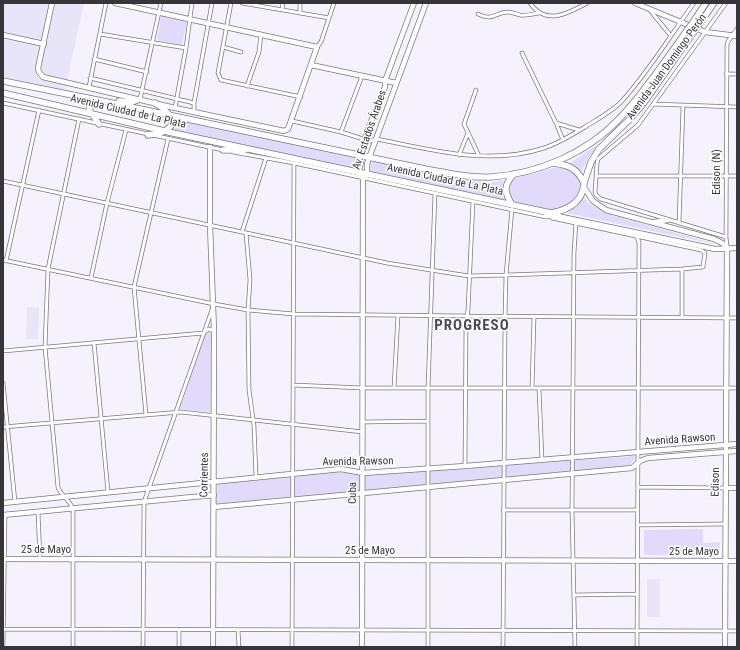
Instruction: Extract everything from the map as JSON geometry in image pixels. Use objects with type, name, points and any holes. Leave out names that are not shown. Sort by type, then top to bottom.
[{"type":"highway","name":"Avenida Juan Domingo Perón","points":[[553,163],[588,144],[619,120],[706,3]]},
{"type":"highway","name":"Avenida Juan Domingo Perón","points":[[551,213],[561,211],[575,204],[584,185],[591,162],[599,149],[643,104],[714,3]]},
{"type":"highway","name":"Avenida Ciudad de La Plata","points":[[3,81],[322,148],[339,148],[370,156],[397,160],[425,169],[465,176],[490,177],[514,174],[553,163]]},
{"type":"highway","name":"Avenida Ciudad de La Plata","points":[[3,94],[91,115],[358,172],[365,176],[441,190],[512,207],[551,213]]},
{"type":"highway","points":[[99,124],[91,115],[89,110],[92,103],[95,101],[127,102],[140,99]]},
{"type":"highway","points":[[148,135],[160,134],[166,131],[172,124],[172,120],[166,110],[155,103]]},
{"type":"highway","points":[[223,150],[254,149]]},
{"type":"highway","points":[[553,163],[563,164],[570,167],[580,175],[584,185]]},
{"type":"highway","points":[[512,207],[505,190],[508,181],[514,174]]},
{"type":"highway","points":[[434,193],[441,190],[454,197]]},
{"type":"street","points":[[3,36],[44,44],[52,3]]},
{"type":"street","points":[[89,87],[106,3]]},
{"type":"street","points":[[115,3],[190,18],[317,47]]},
{"type":"street","points":[[140,99],[161,3]]},
{"type":"street","points":[[176,108],[192,3]]},
{"type":"street","points":[[194,112],[194,103],[212,3]]},
{"type":"street","points":[[231,3],[218,74],[221,80],[301,96]]},
{"type":"street","points":[[242,3],[262,5],[329,18]]},
{"type":"street","points":[[282,10],[283,3]]},
{"type":"street","points":[[300,3],[300,13]]},
{"type":"street","points":[[334,3],[317,47],[292,121],[341,132],[364,140],[370,141],[377,138],[459,155],[496,157],[521,154],[545,148],[563,140],[621,102],[694,3]]},
{"type":"street","name":"Av. Estados Árabes","points":[[358,172],[362,163],[361,154],[364,140],[385,87],[385,81],[414,3]]},
{"type":"street","name":"Av. Estados Árabes","points":[[362,257],[365,176],[367,164],[426,3]]},
{"type":"street","points":[[530,3],[539,13],[548,16],[556,16],[574,10],[587,3]]},
{"type":"street","points":[[635,3],[705,32],[734,36]]},
{"type":"street","name":"Avenida Juan Domingo Perón","points":[[668,220],[601,199],[596,195],[598,159],[632,132],[726,3]]},
{"type":"street","points":[[648,8],[671,36]]},
{"type":"street","points":[[478,14],[486,18],[506,11],[522,15],[539,13]]},
{"type":"street","name":"Edison (N)","points":[[726,317],[727,44],[734,36],[737,29]]},
{"type":"street","points":[[100,34],[186,48]]},
{"type":"street","points":[[247,86],[259,52],[261,34]]},
{"type":"street","name":"Avenida Ciudad de La Plata","points":[[44,44],[38,68],[41,75],[47,79],[284,131],[288,129],[292,121]]},
{"type":"street","points":[[223,47],[241,52]]},
{"type":"street","points":[[522,53],[563,140]]},
{"type":"street","points":[[94,59],[146,72]]},
{"type":"street","points":[[311,66],[396,83]]},
{"type":"street","points":[[726,74],[737,74]]},
{"type":"street","points":[[341,132],[362,76]]},
{"type":"street","points":[[90,78],[194,103]]},
{"type":"street","points":[[476,90],[464,124],[479,156]]},
{"type":"street","name":"Avenida Ciudad de La Plata","points":[[3,103],[210,148],[365,176],[434,193],[512,207],[704,251],[703,267],[682,269]]},
{"type":"street","points":[[653,104],[737,107]]},
{"type":"street","points":[[679,223],[683,106]]},
{"type":"street","points":[[39,110],[5,260],[214,304],[248,310],[294,314],[505,317],[682,316],[737,318]]},
{"type":"street","points":[[73,647],[73,509],[71,503],[64,497],[58,487],[45,347],[48,269],[79,119]]},
{"type":"street","points":[[556,123],[579,130]]},
{"type":"street","points":[[91,278],[107,203],[126,130]]},
{"type":"street","points":[[459,155],[468,133]]},
{"type":"street","points":[[146,415],[134,287],[168,139]]},
{"type":"street","name":"Corrientes","points":[[210,148],[210,225],[214,304],[213,647]]},
{"type":"street","points":[[256,477],[253,420],[249,390],[249,275],[244,232],[266,158]]},
{"type":"street","points":[[292,647],[294,163]]},
{"type":"street","points":[[596,176],[737,176]]},
{"type":"street","points":[[3,181],[362,257],[431,271],[469,276],[682,269],[682,316]]},
{"type":"street","points":[[584,185],[593,201],[606,210],[714,239],[722,243],[727,248]]},
{"type":"street","points":[[428,647],[428,388],[434,193]]},
{"type":"street","points":[[465,466],[465,342],[473,201]]},
{"type":"street","points":[[503,647],[505,317],[506,275],[512,207]]},
{"type":"street","name":"Avenida Ciudad de La Plata","points":[[551,213],[715,249],[737,248]]},
{"type":"street","points":[[546,216],[562,216]]},
{"type":"street","points":[[652,223],[668,220],[726,237]]},
{"type":"street","points":[[574,647],[575,631],[572,510],[574,474],[574,273],[576,222]]},
{"type":"street","points":[[625,230],[637,236],[639,243],[637,647]]},
{"type":"street","name":"Cuba","points":[[362,257],[362,647]]},
{"type":"street","points":[[143,647],[144,502],[148,487],[214,304]]},
{"type":"street","points":[[394,388],[398,315]]},
{"type":"street","points":[[532,388],[534,317]]},
{"type":"street","name":"Edison","points":[[725,647],[724,524],[726,451],[726,317]]},
{"type":"street","points":[[3,351],[203,333],[209,329],[214,331]]},
{"type":"street","points":[[94,343],[108,492]]},
{"type":"street","points":[[3,383],[15,502]]},
{"type":"street","points":[[293,385],[363,388],[737,388]]},
{"type":"street","points":[[539,388],[542,460]]},
{"type":"street","points":[[3,427],[181,412],[363,432]]},
{"type":"street","points":[[363,422],[428,422]]},
{"type":"street","name":"Avenida Rawson","points":[[3,503],[148,487],[341,469],[362,473],[574,458],[737,444]]},
{"type":"street","name":"Avenida Rawson","points":[[632,468],[639,462],[648,458],[737,451]]},
{"type":"street","points":[[214,507],[632,468],[638,472]]},
{"type":"street","points":[[638,487],[737,488]]},
{"type":"street","points":[[3,647],[4,515],[214,495]]},
{"type":"street","points":[[503,510],[637,510]]},
{"type":"street","points":[[38,512],[40,559]]},
{"type":"street","points":[[637,525],[724,524]]},
{"type":"street","name":"25 de Mayo","points":[[4,559],[737,561]]},
{"type":"street","points":[[574,594],[637,594]]},
{"type":"street","points":[[3,629],[737,631]]},
{"type":"street","points":[[179,630],[179,647]]},
{"type":"street","points":[[238,630],[239,647]]},
{"type":"shaded area","points":[[3,3],[84,3],[65,90],[3,77]]},
{"type":"shaded area","points":[[161,16],[187,22],[182,45],[157,40]]},
{"type":"shaded area","points":[[174,119],[357,158],[359,161],[358,166],[355,169],[171,130],[176,125]]},
{"type":"shaded area","points":[[594,147],[597,148],[589,157],[581,173],[570,163]]},
{"type":"shaded area","points":[[373,161],[429,174],[475,181],[489,183],[504,180],[502,193],[504,200],[372,172],[369,169],[370,164]]},
{"type":"shaded area","points":[[560,166],[573,173],[581,185],[572,202],[566,206],[554,210],[512,201],[507,191],[513,178]]},
{"type":"shaded area","points":[[583,196],[588,203],[605,213],[719,245],[567,213],[578,204]]},
{"type":"shaded area","points":[[27,307],[39,307],[38,339],[26,339]]},
{"type":"shaded area","points":[[212,331],[210,412],[180,409],[206,332]]},
{"type":"shaded area","points":[[635,456],[634,460],[629,466],[216,504],[218,483],[343,471],[360,475]]},
{"type":"shaded area","points":[[703,529],[703,543],[720,542],[719,555],[644,555],[644,530]]},
{"type":"shaded area","points":[[647,579],[660,579],[660,617],[647,617]]},
{"type":"district","name":"PROGRESO","points":[[472,326]]}]
